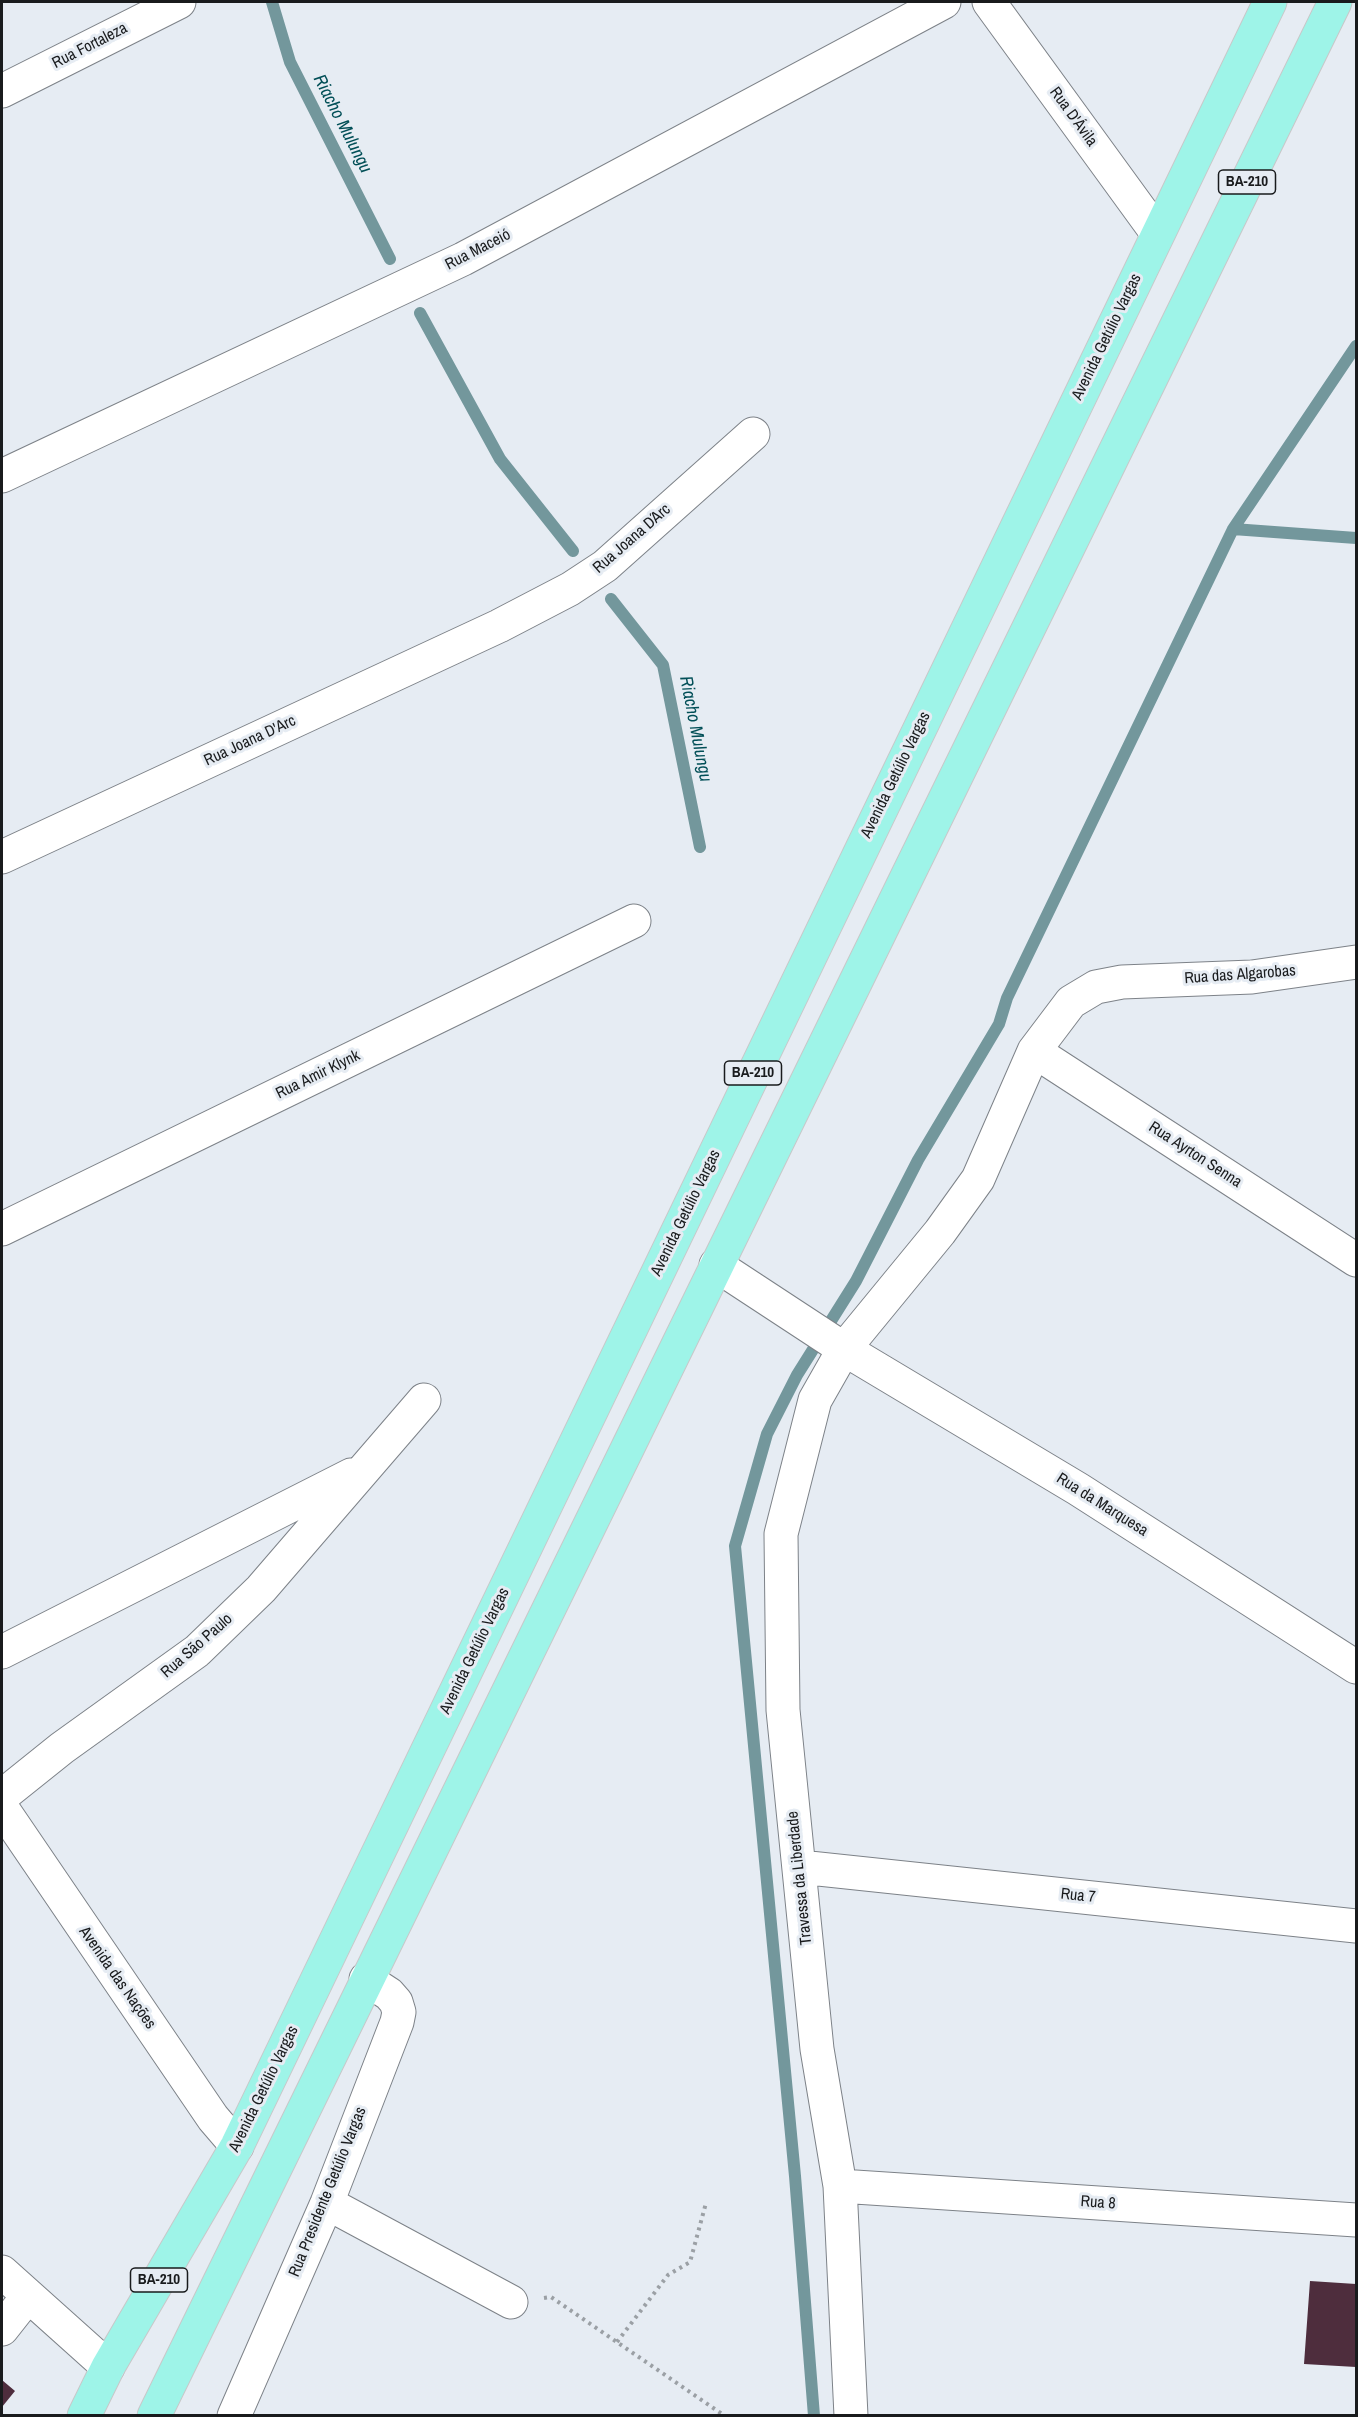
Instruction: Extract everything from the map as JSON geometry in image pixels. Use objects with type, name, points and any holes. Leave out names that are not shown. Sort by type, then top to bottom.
[{"type":"main road","name":"Avenida Getúlio Vargas","points":[[84,2415],[108,2367],[237,2146],[1270,2]]},
{"type":"main road","name":"BA-210","points":[[154,2415],[1335,2]]},
{"type":"street","name":"Rua Fortaleza","points":[[2,91],[179,2]]},
{"type":"street","name":"Rua Maceió","points":[[2,476],[463,259],[944,2]]},
{"type":"street","name":"Rua D'Ávila","points":[[988,2],[1157,233]]},
{"type":"street","name":"Rua Joana D´Arc","points":[[499,626],[570,590],[605,566],[753,434]]},
{"type":"street","name":"Rua Joana D'Arc","points":[[2,857],[499,626]]},
{"type":"street","name":"Rua Amir Klynk","points":[[2,1229],[634,921]]},
{"type":"street","name":"Rua das Algarobas","points":[[1034,1051],[1071,1002],[1096,987],[1122,982],[1252,977],[1356,962]]},
{"type":"street","name":"Rua Ayrton Senna","points":[[1034,1051],[1356,1260]]},
{"type":"street","name":"Travessa da Liberdade","points":[[851,2415],[840,2186],[817,2049],[783,1710],[782,1534],[815,1400],[844,1349],[940,1232],[978,1179],[1034,1051]]},
{"type":"street","name":"Rua da Marquesa","points":[[716,1265],[793,1317],[1078,1489],[1356,1667]]},
{"type":"street","name":"Rua São Paulo","points":[[2,1796],[197,1651],[261,1589],[424,1400]]},
{"type":"street","name":"Rua São Paulo","points":[[2,1652],[366,1467]]},
{"type":"street","name":"Avenida das Nações","points":[[2,1808],[213,2118],[237,2146]]},
{"type":"street","name":"Rua 7","points":[[800,1867],[1356,1926]]},
{"type":"street","name":"Rua Presidente Getúlio Vargas","points":[[234,2415],[327,2203],[399,2013],[396,2002],[389,1994],[366,1979]]},
{"type":"street","name":"Rua 8","points":[[840,2186],[1356,2220]]},
{"type":"street","points":[[327,2203],[511,2302]]},
{"type":"street","points":[[2,2272],[108,2367]]},
{"type":"street","points":[[2,2329],[28,2296]]},
{"type":"path","points":[[617,2342],[668,2275],[690,2262],[706,2203]]},
{"type":"path","points":[[511,2302],[551,2297],[725,2415]]},
{"type":"building","points":[[1310,2281],[1356,2284],[1356,2367],[1304,2364]]},
{"type":"building","points":[[2,2380],[15,2391],[2,2407]]},
{"type":"waterway","name":"Riacho Mulungu","points":[[272,2],[290,62],[390,259]]},
{"type":"waterway","name":"Riacho Mulungu","points":[[420,313],[500,459],[573,551]]},
{"type":"waterway","points":[[814,2416],[795,2176],[735,1546],[767,1434],[797,1375],[856,1281],[918,1160],[999,1024],[1007,998],[1233,529],[1356,346]]},
{"type":"waterway","name":"Riacho Mulungu","points":[[1233,529],[1356,538]]},
{"type":"waterway","name":"Riacho Mulungu","points":[[611,599],[663,665],[700,847]]}]
